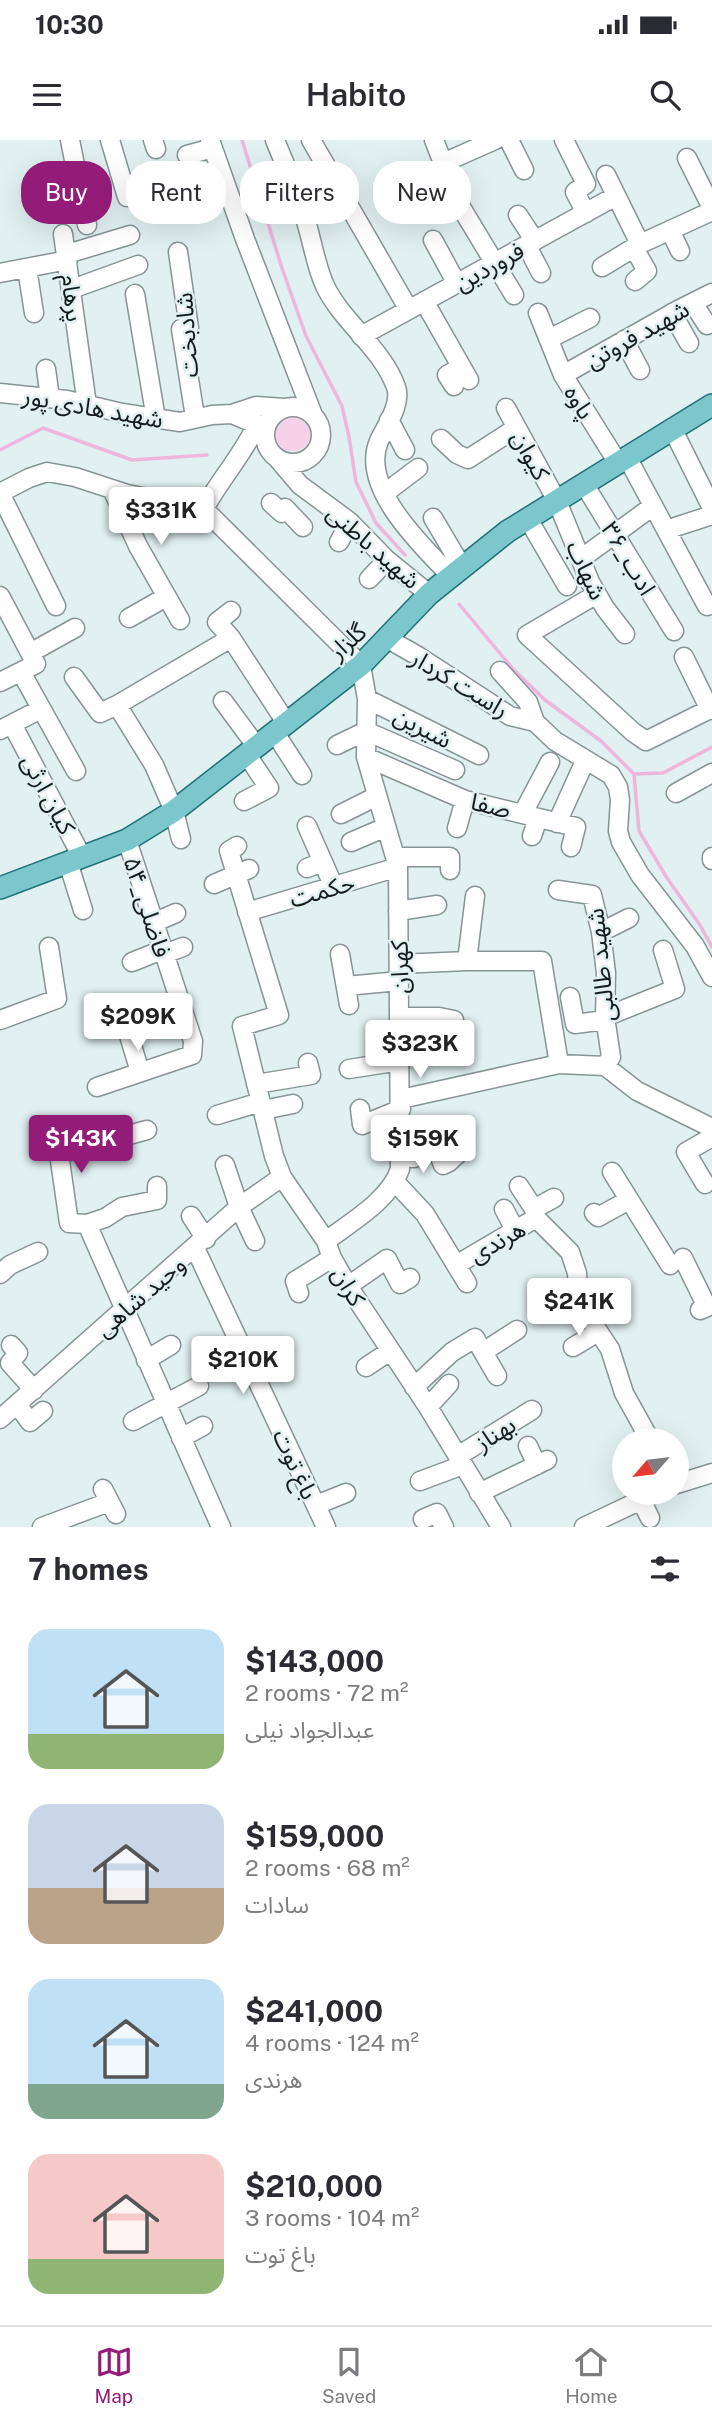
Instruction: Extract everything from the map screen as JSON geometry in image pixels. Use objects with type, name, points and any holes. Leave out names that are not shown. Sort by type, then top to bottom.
[{"type":"main road","name":"گلزار","points":[[0,888],[127,840],[174,811],[361,665],[429,594],[508,531],[712,405]]},
{"type":"street","points":[[70,140],[87,225]]},
{"type":"street","points":[[110,140],[126,194]]},
{"type":"street","points":[[275,140],[305,215],[325,286],[390,374],[397,388],[398,397],[377,444],[379,479],[409,532],[457,572]]},
{"type":"street","points":[[311,140],[461,378]]},
{"type":"street","points":[[434,140],[442,161]]},
{"type":"street","points":[[448,161],[495,140]]},
{"type":"street","points":[[509,140],[524,170]]},
{"type":"street","points":[[564,140],[586,184],[575,192],[586,213]]},
{"type":"street","points":[[187,155],[212,144],[217,161]]},
{"type":"street","points":[[603,267],[637,246],[712,209],[687,158]]},
{"type":"street","points":[[606,175],[648,271],[635,281]]},
{"type":"street","points":[[226,186],[289,355],[321,430],[311,479],[315,496],[297,521],[285,508],[282,513],[271,503]]},
{"type":"street","name":"فروردین","points":[[361,336],[616,196]]},
{"type":"street","points":[[518,215],[541,274]]},
{"type":"street","points":[[471,224],[514,295]]},
{"type":"street","points":[[670,230],[680,251]]},
{"type":"street","points":[[63,234],[68,257],[130,235]]},
{"type":"street","points":[[433,240],[457,284]]},
{"type":"street","name":"شادبخت","points":[[178,252],[189,328],[181,329],[195,417]]},
{"type":"street","name":"پرهام","points":[[0,273],[68,257],[87,405]]},
{"type":"street","points":[[72,289],[138,265]]},
{"type":"street","points":[[27,268],[34,313]]},
{"type":"street","name":"شهید فروتن","points":[[563,375],[712,293]]},
{"type":"street","points":[[135,294],[156,419]]},
{"type":"street","points":[[693,303],[707,325]]},
{"type":"street","name":"پاوه","points":[[538,313],[563,375],[653,506],[707,606]]},
{"type":"street","points":[[672,313],[689,343]]},
{"type":"street","points":[[549,339],[590,318]]},
{"type":"street","points":[[624,340],[640,370]]},
{"type":"street","points":[[204,509],[216,487],[261,426],[285,407],[292,394],[289,355]]},
{"type":"street","points":[[46,369],[50,398]]},
{"type":"street","name":"شهید هادی پور","points":[[0,393],[50,398],[180,422],[195,417],[232,414],[261,426]]},
{"type":"street","points":[[232,414],[256,406],[301,408],[313,415]]},
{"type":"street","name":"کیوان","points":[[506,408],[557,501]]},
{"type":"street","points":[[389,420],[405,450]]},
{"type":"street","points":[[261,426],[266,445],[277,458],[285,462],[301,462],[315,453]]},
{"type":"street","points":[[441,439],[457,454],[468,459],[516,428]]},
{"type":"street","points":[[672,428],[712,508]]},
{"type":"street","name":"شهید باطنی","points":[[277,458],[300,485],[350,522],[387,560],[429,594]]},
{"type":"street","points":[[385,493],[418,468]]},
{"type":"street","points":[[56,606],[0,493],[47,472],[204,509],[361,665]]},
{"type":"street","name":"۳۶_ادب","points":[[584,484],[674,631]]},
{"type":"street","points":[[112,489],[138,546],[180,621]]},
{"type":"street","name":"شهاب","points":[[557,501],[597,594],[625,635]]},
{"type":"street","points":[[582,558],[653,506]]},
{"type":"street","points":[[666,530],[712,515]]},
{"type":"street","points":[[433,518],[457,572]]},
{"type":"street","points":[[527,519],[567,586]]},
{"type":"street","points":[[339,542],[350,522]]},
{"type":"street","points":[[369,579],[387,560]]},
{"type":"street","points":[[597,594],[527,635],[646,741],[711,709],[684,657]]},
{"type":"street","points":[[0,596],[29,663],[41,709],[76,771]]},
{"type":"street","points":[[129,618],[166,597]]},
{"type":"street","points":[[232,611],[217,622],[231,638],[281,728],[302,775]]},
{"type":"street","points":[[0,682],[75,628]]},
{"type":"street","points":[[74,677],[100,713],[231,638]]},
{"type":"street","name":"راست کردار","points":[[387,639],[510,716],[535,722]]},
{"type":"street","name":"کهران","points":[[361,665],[367,699],[366,757],[396,862],[401,1104],[400,1169],[396,1183]]},
{"type":"street","points":[[500,671],[528,702],[535,722],[555,741],[611,775],[618,787],[620,800],[618,831],[621,842],[640,875],[695,946],[712,977]]},
{"type":"street","name":"شیرین","points":[[367,699],[479,755]]},
{"type":"street","points":[[222,701],[252,751],[269,788],[244,802]]},
{"type":"street","points":[[117,705],[154,765],[174,811],[181,839]]},
{"type":"street","name":"کیان ارثی","points":[[41,709],[6,727],[75,860],[83,910]]},
{"type":"street","points":[[337,745],[366,731],[454,770]]},
{"type":"street","name":"صفا","points":[[366,757],[465,800],[557,823]]},
{"type":"street","points":[[571,847],[576,827],[557,823],[585,761]]},
{"type":"street","points":[[532,836],[530,815],[550,762]]},
{"type":"street","points":[[676,793],[711,777]]},
{"type":"street","points":[[341,814],[376,797]]},
{"type":"street","points":[[457,828],[465,800]]},
{"type":"street","points":[[307,826],[315,865],[334,887]]},
{"type":"street","points":[[351,842],[386,827]]},
{"type":"street","name":"۵۴_فاضلی","points":[[127,840],[193,1041],[192,1055],[140,1072]]},
{"type":"street","points":[[237,846],[229,851],[243,872],[247,912]]},
{"type":"street","name":"حکمت","points":[[247,912],[334,887],[396,862],[450,857],[450,870]]},
{"type":"street","points":[[215,884],[243,872]]},
{"type":"street","name":"شهید طالبی","points":[[558,890],[592,895],[601,932],[606,973],[605,1019],[611,1057],[605,1066]]},
{"type":"street","points":[[467,961],[475,896]]},
{"type":"street","points":[[398,911],[437,905]]},
{"type":"street","name":"کران","points":[[247,912],[263,993],[279,1015],[242,1026],[274,1156],[282,1177],[501,1527]]},
{"type":"street","points":[[153,923],[176,913]]},
{"type":"street","points":[[601,932],[629,918]]},
{"type":"street","points":[[0,1020],[57,999],[49,947]]},
{"type":"street","points":[[132,962],[183,947]]},
{"type":"street","points":[[570,997],[575,1024],[605,1019],[675,989],[663,950]]},
{"type":"street","points":[[340,954],[349,1005]]},
{"type":"street","points":[[346,986],[399,972],[467,961],[542,961],[559,1064]]},
{"type":"street","points":[[97,1087],[140,1072],[121,1009]]},
{"type":"street","points":[[400,1017],[444,1013]]},
{"type":"street","points":[[349,1069],[400,1061]]},
{"type":"street","points":[[256,1084],[311,1075],[308,1063]]},
{"type":"street","points":[[360,1109],[362,1125],[401,1104],[559,1064],[605,1066],[637,1091],[712,1128]]},
{"type":"street","points":[[217,1115],[293,1104]]},
{"type":"street","points":[[59,1154],[146,1130]]},
{"type":"street","points":[[56,1133],[69,1223],[87,1224],[105,1218],[122,1207],[157,1200],[157,1186]]},
{"type":"street","points":[[705,1184],[686,1152],[712,1137]]},
{"type":"street","points":[[400,1157],[414,1158],[436,1147],[443,1165],[463,1149]]},
{"type":"street","points":[[225,1165],[239,1207],[255,1241]]},
{"type":"street","points":[[612,1172],[706,1307],[700,1310]]},
{"type":"street","name":"وحید شاهی","points":[[0,1419],[239,1207],[282,1177]]},
{"type":"street","points":[[299,1293],[295,1281],[396,1183],[425,1214],[467,1283]]},
{"type":"street","points":[[519,1186],[535,1214],[554,1199]]},
{"type":"street","points":[[594,1213],[598,1217],[629,1200]]},
{"type":"street","points":[[504,1209],[515,1230]]},
{"type":"street","name":"هرندی","points":[[456,1265],[515,1230],[535,1214],[570,1252],[577,1273],[583,1310],[610,1349],[615,1391],[641,1428]]},
{"type":"street","name":"باغ توت","points":[[191,1216],[326,1527]]},
{"type":"street","points":[[87,1224],[221,1527]]},
{"type":"street","points":[[1,1271],[38,1252]]},
{"type":"street","points":[[348,1286],[387,1259],[400,1284],[410,1278]]},
{"type":"street","points":[[483,1352],[517,1330]]},
{"type":"street","points":[[573,1347],[598,1332]]},
{"type":"street","points":[[414,1387],[452,1352],[474,1338],[497,1376]]},
{"type":"street","points":[[11,1345],[18,1353],[10,1363],[34,1390]]},
{"type":"street","points":[[146,1360],[171,1345]]},
{"type":"street","points":[[366,1367],[390,1351]]},
{"type":"street","points":[[428,1407],[449,1384]]},
{"type":"street","points":[[133,1421],[200,1386]]},
{"type":"street","points":[[17,1404],[30,1422],[43,1411]]},
{"type":"street","name":"بهناز","points":[[420,1481],[460,1460],[532,1410]]},
{"type":"street","points":[[181,1438],[203,1426]]},
{"type":"street","points":[[479,1493],[542,1462],[527,1446]]},
{"type":"street","points":[[690,1479],[712,1473]]},
{"type":"street","points":[[316,1505],[345,1493]]},
{"type":"street","points":[[42,1527],[67,1522],[109,1502]]},
{"type":"street","points":[[584,1527],[610,1521],[635,1505]]},
{"type":"street","points":[[650,1518],[651,1505]]},
{"type":"street","points":[[423,1519],[437,1513],[444,1527]]},
{"type":"shaded area","points":[[292,411],[300,412],[306,417],[311,423],[311,439],[306,445],[300,450],[292,451],[284,450],[278,445],[273,439],[272,431],[273,423],[278,417],[284,412]]},
{"type":"waterway","points":[[242,140],[306,336],[342,406],[356,482],[376,523],[405,555]]},
{"type":"waterway","points":[[0,450],[43,428],[132,460],[207,455]]},
{"type":"waterway","points":[[459,604],[513,669],[545,700],[601,741],[634,774],[639,831],[712,947]]},
{"type":"waterway","points":[[634,774],[663,773],[712,747]]}]
